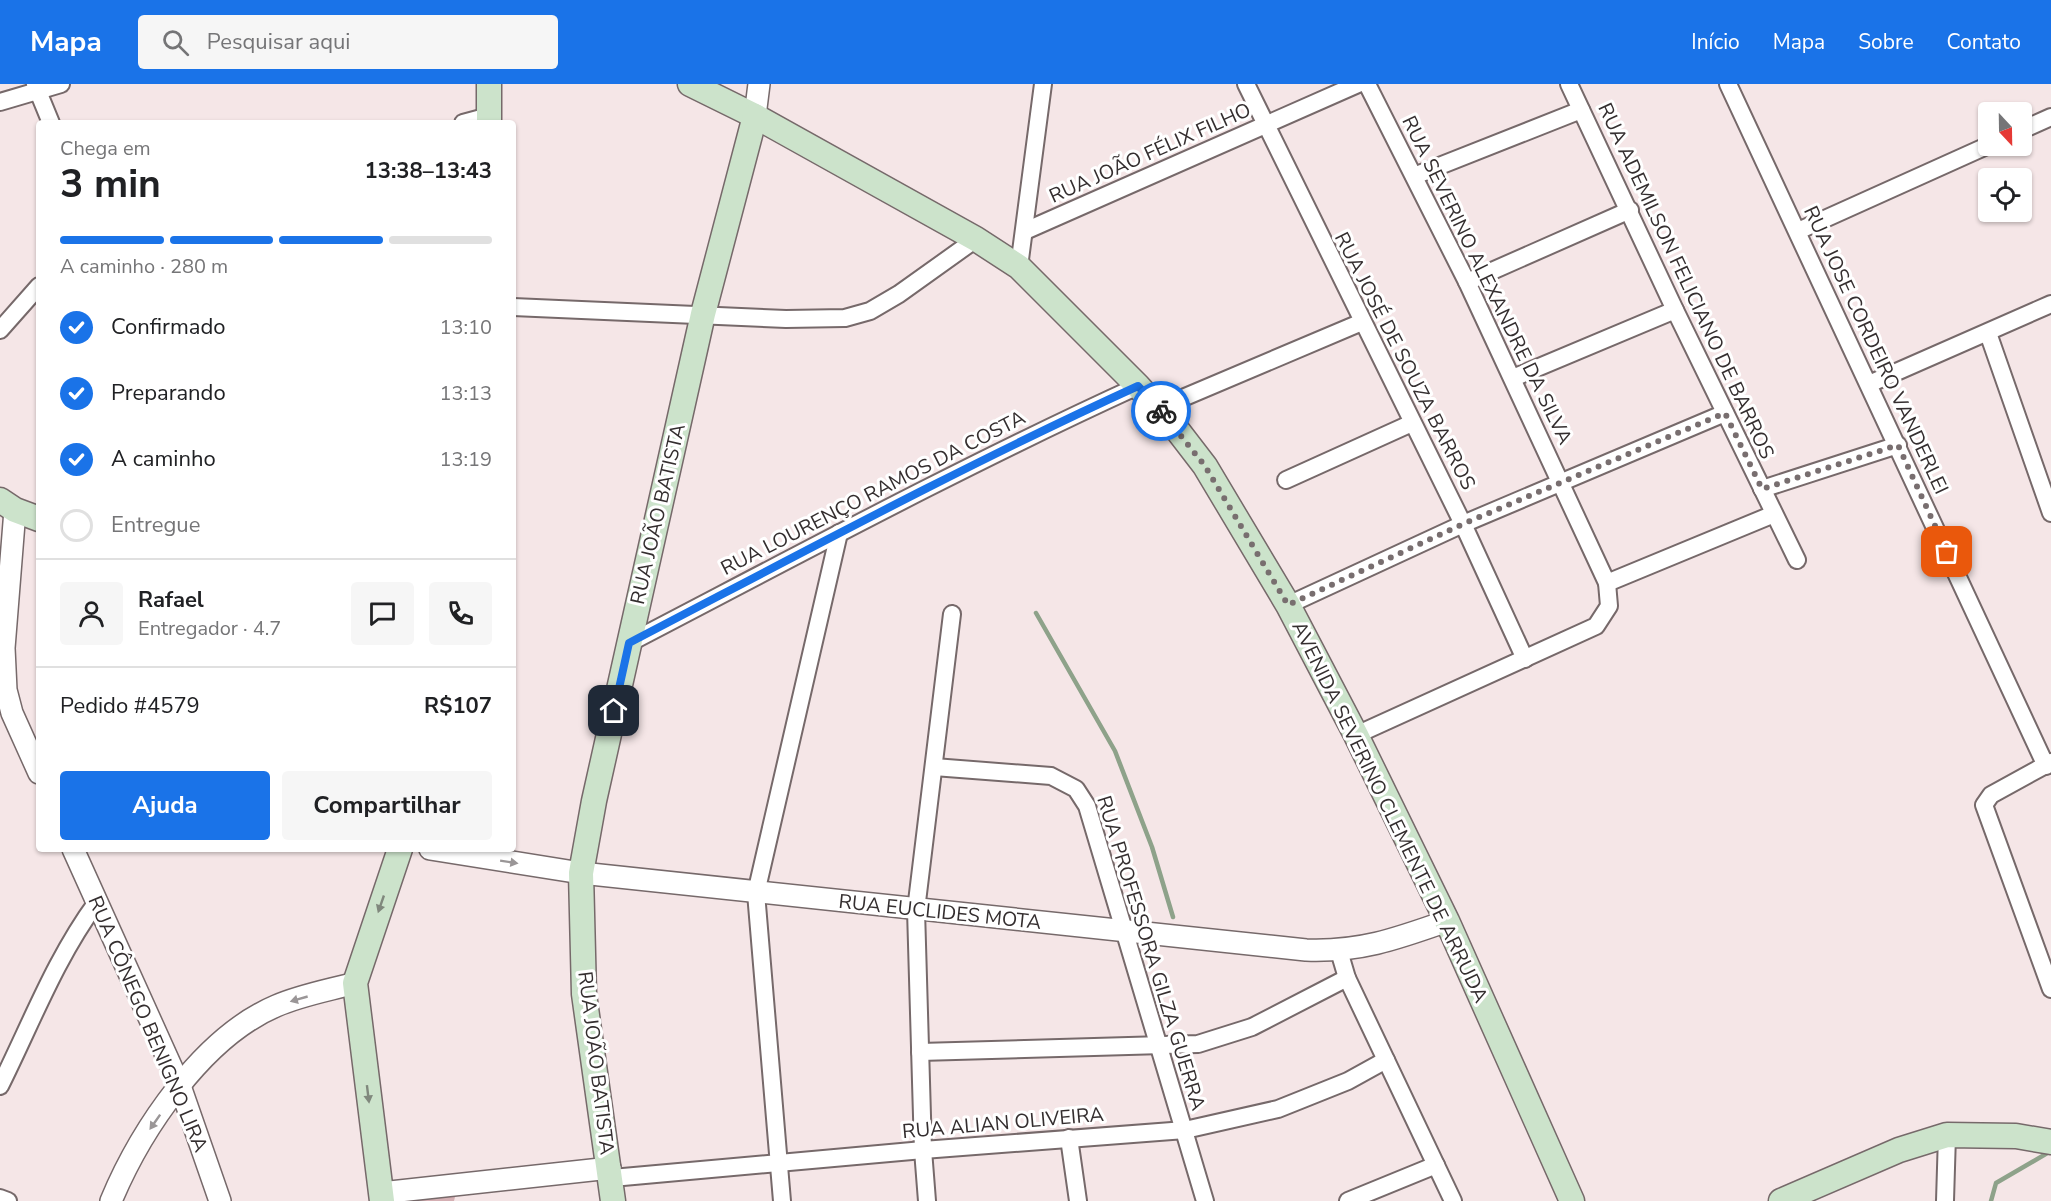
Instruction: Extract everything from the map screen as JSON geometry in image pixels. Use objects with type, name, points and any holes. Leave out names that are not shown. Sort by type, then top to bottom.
[{"type":"main road","points":[[489,84],[489,119]]},
{"type":"main road","name":"AVENIDA SEVERINO CLEMENTE DE ARRUDA","points":[[690,84],[755,116],[976,238],[1019,267],[1159,408],[1205,466],[1288,605],[1356,735],[1447,921],[1572,1201]]},
{"type":"main road","name":"RUA JOÃO BATISTA","points":[[612,1182],[584,994],[581,873],[594,801],[703,314],[755,116]]},
{"type":"main road","points":[[8,505],[36,518]]},
{"type":"main road","points":[[381,1197],[356,983],[399,852]]},
{"type":"main road","points":[[1781,1201],[1899,1150],[1947,1135],[2016,1136],[2051,1142]]},
{"type":"street","points":[[0,102],[37,87],[61,84]]},
{"type":"street","points":[[755,116],[759,84]]},
{"type":"street","points":[[1019,267],[1043,84]]},
{"type":"street","name":"RUA JOSÉ DE SOUZA BARROS","points":[[1245,84],[1463,524],[1525,659]]},
{"type":"street","name":"RUA JOÃO FÉLIX FILHO","points":[[1025,231],[1358,84]]},
{"type":"street","name":"RUA SEVERINO ALEXANDRE DA SILVA","points":[[1367,84],[1514,378],[1606,583],[1610,606],[1596,626],[1525,659]]},
{"type":"street","name":"RUA ADEMILSON FELICIANO DE BARROS","points":[[1569,84],[1675,310],[1797,560]]},
{"type":"street","name":"RUA JOSE CORDEIRO VANDERLEI","points":[[1728,84],[2048,764]]},
{"type":"street","points":[[37,87],[50,120]]},
{"type":"street","points":[[1414,176],[1581,110]]},
{"type":"street","points":[[2032,126],[2051,117]]},
{"type":"street","points":[[1798,231],[1978,150]]},
{"type":"street","points":[[1467,282],[1630,210]]},
{"type":"street","points":[[516,307],[786,319],[845,318],[870,311],[899,294],[976,238]]},
{"type":"street","points":[[0,330],[36,289]]},
{"type":"street","points":[[1869,384],[2051,304]]},
{"type":"street","points":[[1514,378],[1675,310]]},
{"type":"street","points":[[1159,408],[1362,322]]},
{"type":"street","points":[[1988,333],[2051,513]]},
{"type":"street","name":"RUA LOURENÇO RAMOS DA COSTA","points":[[629,643],[839,533],[1055,424],[1138,386]]},
{"type":"street","points":[[1288,605],[1463,524],[1725,413]]},
{"type":"street","points":[[1286,480],[1412,423]]},
{"type":"street","points":[[1762,489],[1898,445]]},
{"type":"street","points":[[8,505],[4,648],[6,690],[12,713],[36,766]]},
{"type":"street","points":[[1606,583],[1774,514]]},
{"type":"street","points":[[782,1201],[756,893],[839,533]]},
{"type":"street","points":[[927,1201],[922,1150],[916,910],[952,614]]},
{"type":"street","points":[[1356,735],[1525,659]]},
{"type":"street","points":[[2048,764],[1991,795],[1984,805],[2051,989]]},
{"type":"street","name":"RUA PROFESSORA GILZA GUERRA","points":[[934,767],[1051,776],[1077,789],[1087,806],[1205,1201]]},
{"type":"street","name":"RUA CÔNEGO BENIGNO LIRA","points":[[74,852],[180,1086],[220,1201]]},
{"type":"street","name":"RUA EUCLIDES MOTA","points":[[449,852],[581,873],[756,893],[1339,951],[1387,942],[1447,921]]},
{"type":"street","points":[[0,1086],[59,961],[76,930],[97,902]]},
{"type":"street","points":[[1339,951],[1347,978],[1453,1201]]},
{"type":"street","points":[[921,1052],[1198,1044],[1222,1038],[1261,1023],[1347,978]]},
{"type":"street","points":[[111,1201],[127,1166],[180,1086],[214,1045],[243,1023],[277,1005],[356,983]]},
{"type":"street","name":"RUA ALIAN OLIVEIRA","points":[[612,1182],[922,1150],[1185,1130],[1278,1109],[1338,1086],[1386,1060]]},
{"type":"street","points":[[1945,1201],[1947,1135]]},
{"type":"street","points":[[1069,1138],[1078,1201]]},
{"type":"street","points":[[1348,1201],[1436,1165]]},
{"type":"street","points":[[381,1197],[612,1182]]},
{"type":"street","points":[[0,1198],[8,1201]]},
{"type":"shaded area","points":[[457,1189],[454,1201],[389,1201]]},
{"type":"waterway","points":[[1036,613],[1115,751],[1152,847],[1173,917]]},
{"type":"waterway","points":[[1991,1201],[1996,1183],[2051,1151]]},
{"type":"way so far","points":[[1161,411],[1205,466],[1288,605],[1463,524],[1725,413],[1762,489],[1898,445],[1947,552]]},
{"type":"route","points":[[614,711],[629,643],[839,533],[1055,424],[1138,386],[1161,411]]}]
